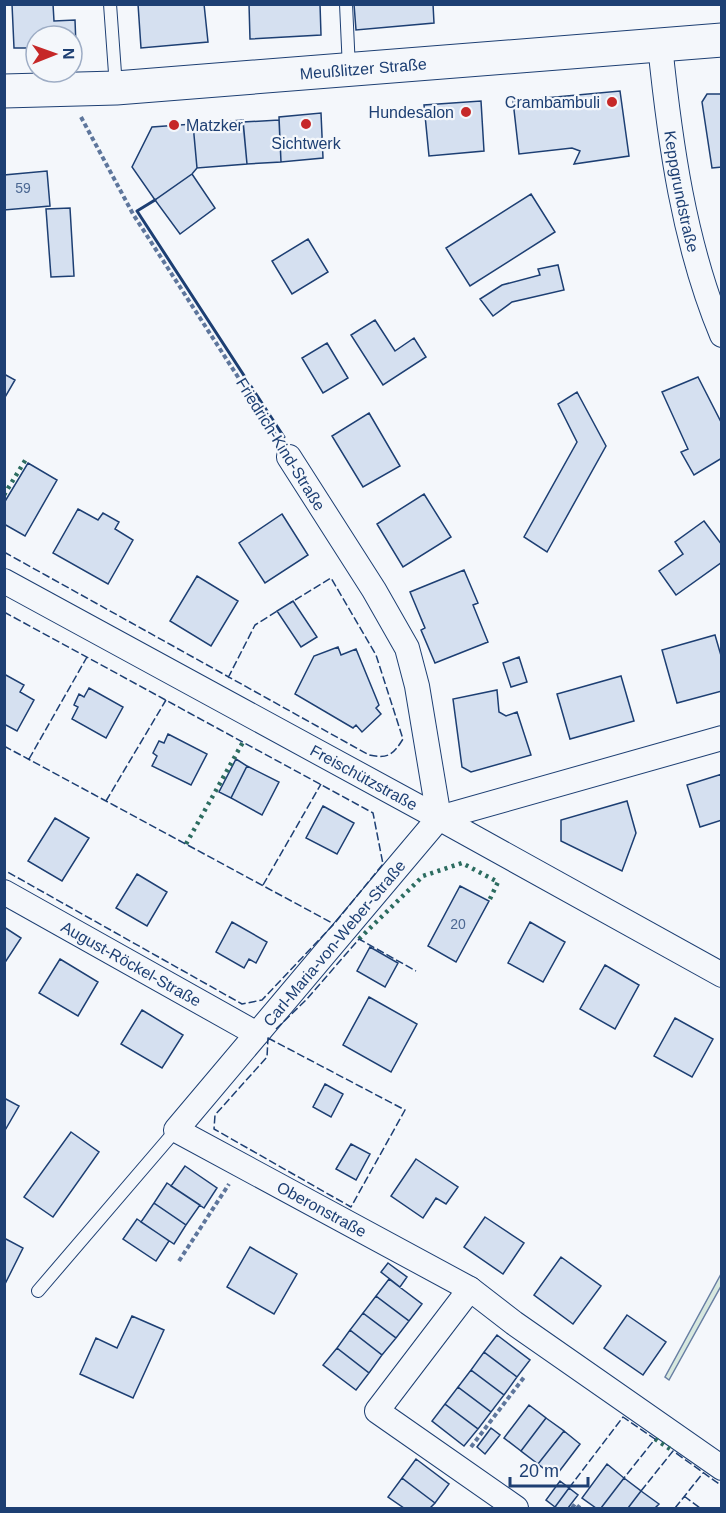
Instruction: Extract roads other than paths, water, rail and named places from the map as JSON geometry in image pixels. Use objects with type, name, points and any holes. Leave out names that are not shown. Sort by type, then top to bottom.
[{"type":"street","name":"Meußlitzer Straße","points":[[4,91],[116,88],[722,39]]},
{"type":"street","name":"Keppgrundstraße","points":[[660,45],[674,160],[693,249],[713,315],[722,335]]},
{"type":"street","name":"Friedrich-Kind-Straße","points":[[289,456],[374,590],[407,648],[417,686],[439,818]]},
{"type":"street","name":"Freischützstraße","points":[[4,581],[722,975]]},
{"type":"street","points":[[439,818],[722,738]]},
{"type":"street","name":"Carl-Maria-von-Weber-Straße","points":[[176,1130],[439,818]]},
{"type":"street","name":"August-Röckel-Straße","points":[[4,892],[257,1034]]},
{"type":"street","name":"Oberonstraße","points":[[176,1130],[470,1289],[617,1397],[722,1468]]},
{"type":"street","points":[[470,1289],[377,1411],[516,1509]]},
{"type":"lane","points":[[110,4],[116,88]]},
{"type":"lane","points":[[346,4],[349,69]]},
{"type":"lane","name":"Carl-Maria-von-Weber-Straße","points":[[38,1291],[176,1130]]},
{"type":"place","name":"Crambambuli","points":[[612,102]]},
{"type":"place","name":"Hundesalon","points":[[466,112]]},
{"type":"place","name":"Sichtwerk","points":[[306,124]]},
{"type":"place","name":"Matzker","points":[[174,125]]}]
